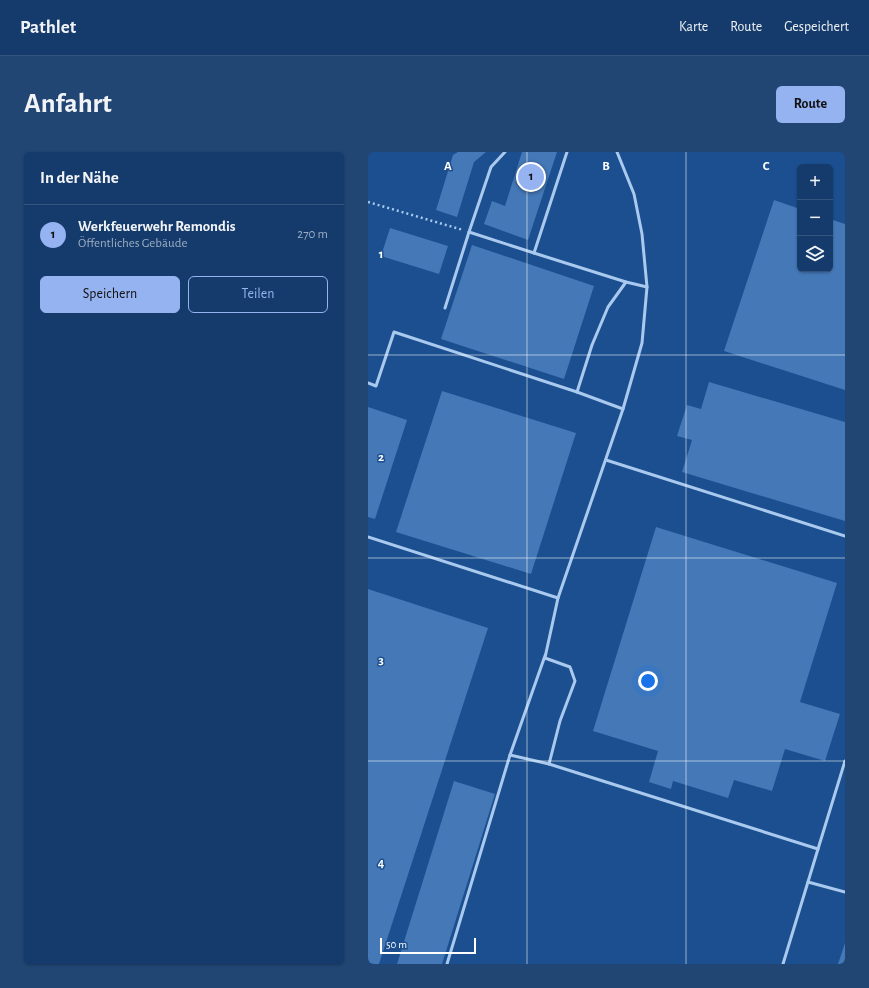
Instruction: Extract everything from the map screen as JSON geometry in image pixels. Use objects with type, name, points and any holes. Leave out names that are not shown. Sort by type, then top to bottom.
[{"type":"lane","points":[[445,308],[490,167],[505,152]]},
{"type":"lane","points":[[534,253],[567,152]]},
{"type":"lane","points":[[447,964],[510,755],[546,653],[558,598],[623,409],[642,343],[647,287],[642,234],[634,194],[618,152]]},
{"type":"lane","points":[[469,232],[626,282],[647,287]]},
{"type":"lane","points":[[577,392],[592,345],[608,307],[626,282]]},
{"type":"lane","points":[[368,383],[376,386],[394,332],[577,392],[623,409]]},
{"type":"lane","points":[[606,460],[845,536]]},
{"type":"lane","points":[[368,536],[558,598]]},
{"type":"lane","points":[[546,653],[545,658],[570,667],[575,680],[560,721],[549,764]]},
{"type":"lane","points":[[510,755],[549,764],[818,848]]},
{"type":"lane","points":[[783,964],[845,761]]},
{"type":"lane","points":[[808,882],[845,892]]},
{"type":"path","points":[[368,202],[469,232]]},
{"type":"building","points":[[458,152],[486,152],[474,162],[457,217],[436,210],[453,155]]},
{"type":"building","points":[[522,152],[557,152],[528,240],[484,224],[492,201],[505,206]]},
{"type":"building","points":[[774,200],[797,208],[797,272],[833,272],[833,220],[845,224],[845,390],[724,351]]},
{"type":"building","points":[[390,228],[448,246],[439,274],[381,256]]},
{"type":"building","points":[[472,245],[594,286],[564,379],[441,339]]},
{"type":"building","points":[[709,382],[845,422],[845,521],[682,472],[692,440],[677,436],[687,405],[701,409]]},
{"type":"building","points":[[442,391],[576,433],[531,574],[396,532]]},
{"type":"building","points":[[368,407],[407,420],[375,519],[368,517]]},
{"type":"building","points":[[656,527],[837,583],[800,702],[840,714],[825,761],[785,749],[772,791],[734,780],[728,798],[673,781],[671,789],[649,782],[658,751],[593,731]]},
{"type":"building","points":[[368,589],[488,628],[379,964],[368,964]]},
{"type":"building","points":[[454,781],[495,794],[442,964],[397,964]]},
{"type":"building","points":[[845,943],[845,964],[838,964]]},
{"type":"place","name":"Werkfeuerwehr Remondis","points":[[531,177]]}]
